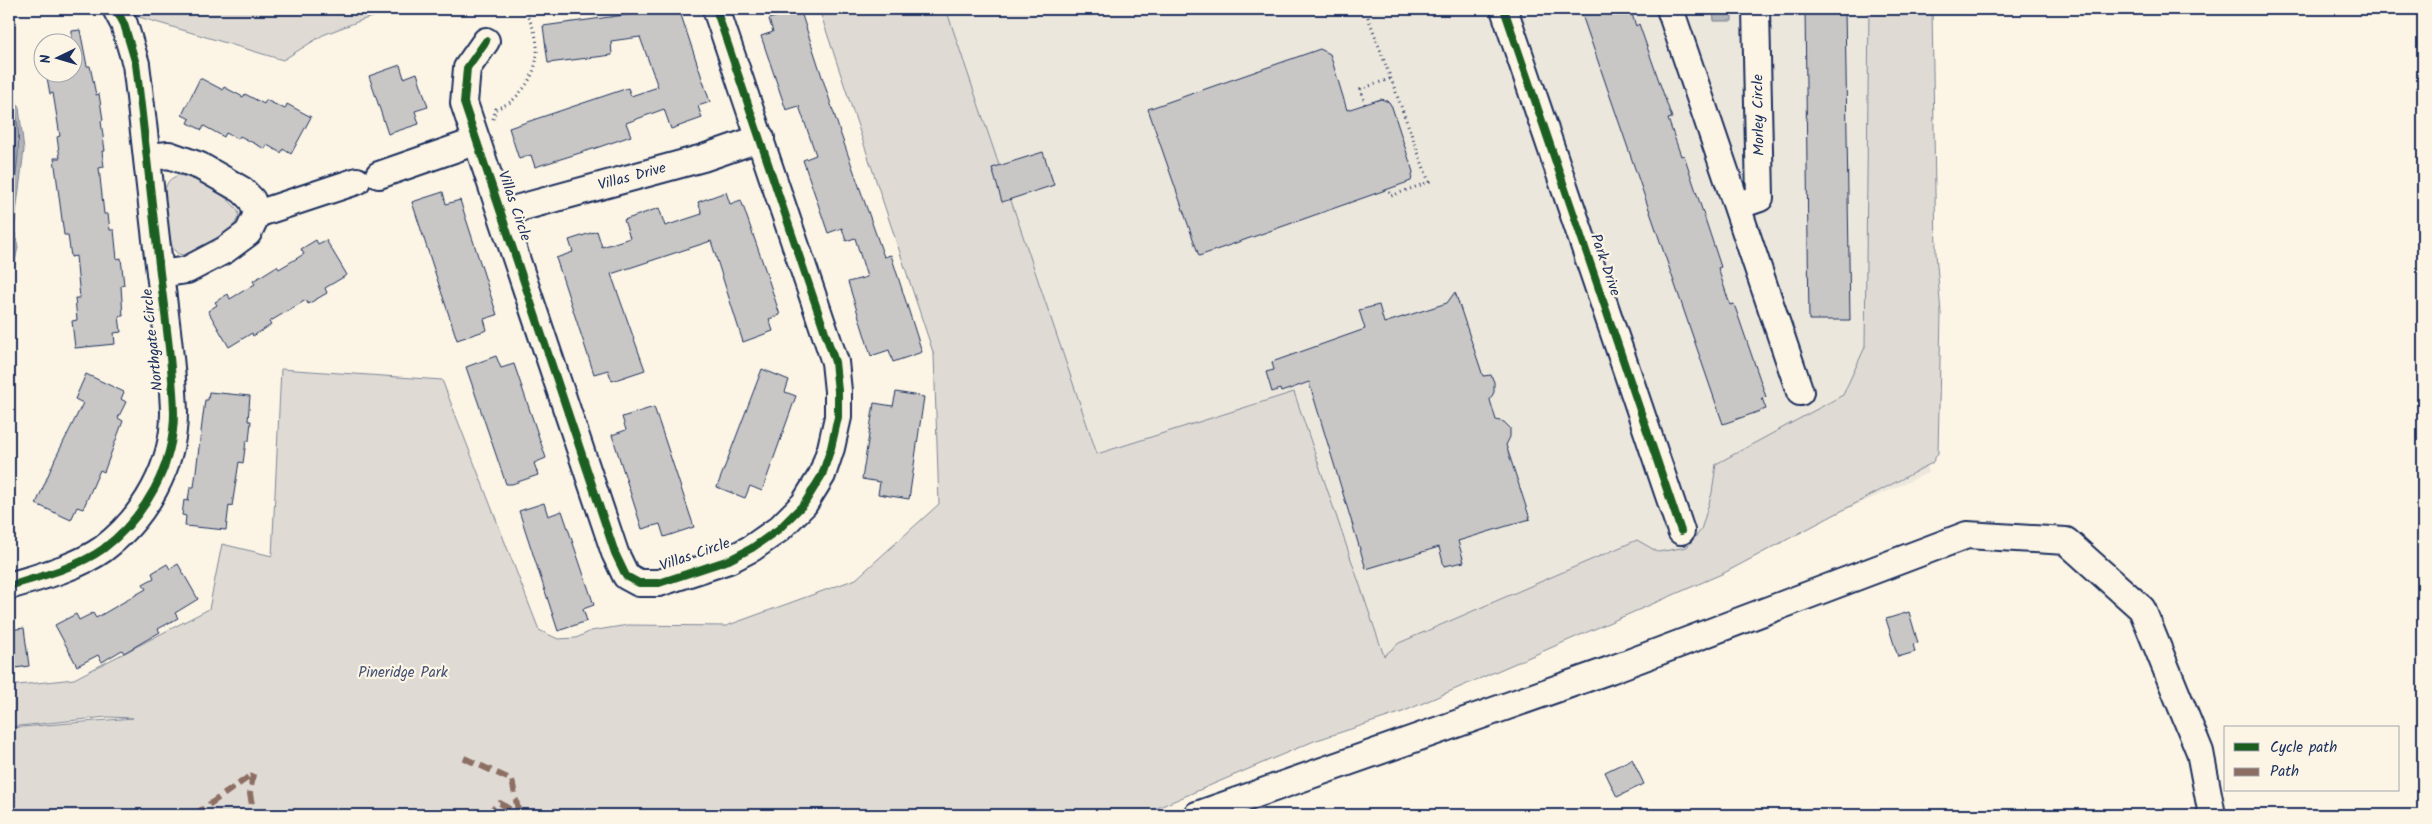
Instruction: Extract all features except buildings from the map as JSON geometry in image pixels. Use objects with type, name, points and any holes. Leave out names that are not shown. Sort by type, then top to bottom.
[{"type":"street","name":"Northgate Circle","points":[[9,586],[66,568],[102,549],[129,525],[149,499],[164,469],[171,444],[174,413],[148,157],[136,64],[124,24],[116,9]]},
{"type":"street","name":"Villas Circle","points":[[486,41],[467,68],[464,104],[485,134],[502,212],[615,553],[626,576],[639,583],[659,583],[729,560],[752,548],[779,529],[804,504],[822,475],[838,417],[835,362],[716,9]]},
{"type":"street","name":"Park Drive","points":[[1504,9],[1680,531]]},
{"type":"street","points":[[1670,9],[1800,392]]},
{"type":"street","name":"Morley Circle","points":[[1737,206],[1760,198],[1756,9]]},
{"type":"street","points":[[257,214],[368,178],[485,134]]},
{"type":"street","name":"Villas Drive","points":[[502,212],[703,158],[761,138]]},
{"type":"street","points":[[148,157],[169,155],[200,166],[242,190],[252,200],[257,214],[248,233],[225,250],[187,270],[160,274]]},
{"type":"street","points":[[1197,815],[1610,670],[1967,535],[2066,541],[2142,609],[2200,752],[2212,815]]},
{"type":"path","points":[[485,134],[496,110],[515,99],[529,82],[537,62],[537,40],[530,19],[522,9]]},
{"type":"path","points":[[1368,17],[1429,182],[1391,196],[1389,190]]},
{"type":"path","points":[[1365,104],[1361,89],[1392,78]]},
{"type":"shaded area","points":[[946,9],[1928,9],[1928,473],[1404,707],[1384,656],[1294,392],[1097,454]]},
{"type":"green space","points":[[134,9],[401,9],[362,20],[323,35],[283,60],[139,17]]},
{"type":"green space","name":"Pineridge Park","points":[[819,9],[946,9],[1097,454],[1294,392],[1384,656],[1399,643],[1637,540],[1658,552],[1687,547],[1701,530],[1712,493],[1716,464],[1843,395],[1865,347],[1869,9],[1932,9],[1936,253],[1941,313],[1938,453],[1932,463],[1724,573],[1400,713],[1314,741],[1141,815],[9,815],[9,728],[133,718],[107,717],[9,727],[9,686],[74,679],[209,609],[222,544],[272,556],[281,369],[442,380],[539,630],[558,639],[576,638],[591,631],[628,625],[726,626],[856,579],[939,504],[934,355]]},
{"type":"green space","points":[[179,175],[195,180],[222,195],[236,208],[239,214],[235,223],[225,233],[200,249],[183,255],[177,253],[173,248],[165,195],[168,182]]},
{"type":"water","points":[[1713,9],[1732,9],[1732,21],[1714,21]]},
{"type":"water","points":[[9,84],[19,108],[24,150],[14,229],[18,247],[9,290]]},
{"type":"marked path","points":[[464,758],[512,780],[519,815]]},
{"type":"marked path","points":[[253,774],[250,794],[254,815]]},
{"type":"marked path","points":[[194,815],[253,774]]},
{"type":"marked path","points":[[486,815],[500,803],[519,815]]},
{"type":"cycle path","points":[[9,586],[58,571],[82,561],[103,549],[118,536],[132,522],[154,489],[163,471],[173,433],[174,413],[171,364],[136,64],[124,24],[116,9]]},
{"type":"cycle path","points":[[486,41],[467,68],[464,103],[615,553],[626,576],[639,583],[659,583],[729,560],[752,548],[779,529],[804,504],[822,475],[838,417],[835,362],[716,9]]},
{"type":"cycle path","points":[[1504,9],[1681,531]]}]
